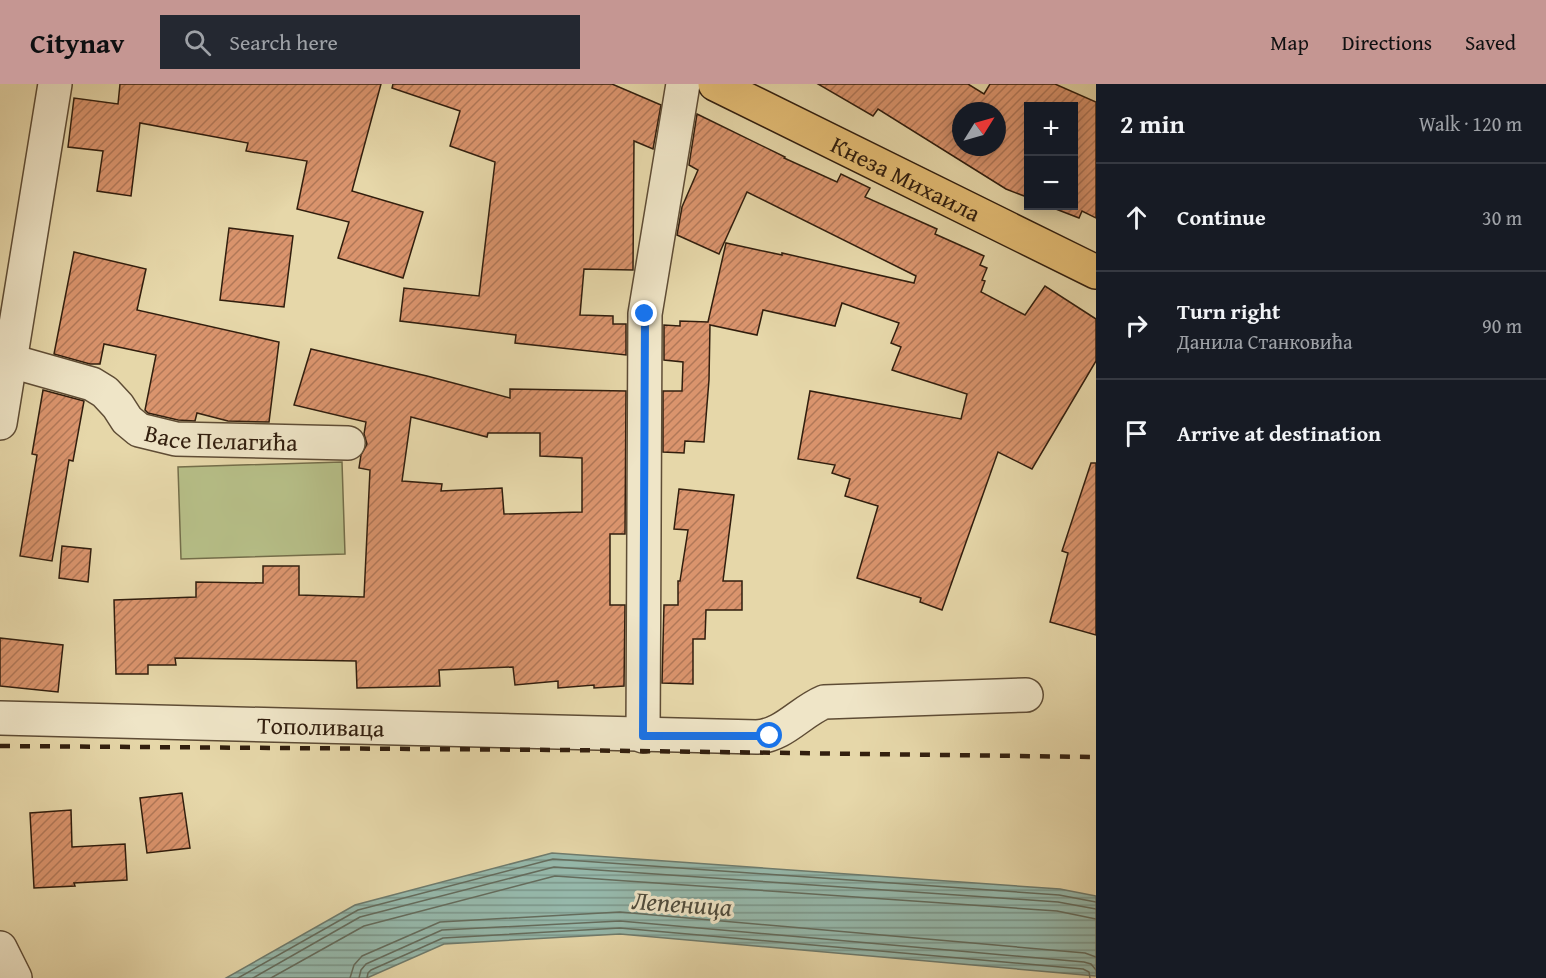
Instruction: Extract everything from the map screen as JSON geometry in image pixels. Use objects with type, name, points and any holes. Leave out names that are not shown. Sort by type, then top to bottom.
[{"type":"main road","name":"Кнеза Михаила","points":[[715,84],[1096,272]]},
{"type":"street","points":[[0,423],[56,84]]},
{"type":"street","points":[[643,736],[645,314],[683,84]]},
{"type":"street","name":"Васе Пелагића","points":[[11,361],[92,384],[105,392],[127,420],[139,430],[176,439],[348,443]]},
{"type":"street","name":"Тополиваца","points":[[0,718],[643,736],[770,736],[824,702],[1026,695]]},
{"type":"street","points":[[0,948],[15,978]]},
{"type":"green space","points":[[342,462],[345,554],[181,559],[178,467]]},
{"type":"water","name":"Лепеница","points":[[552,853],[1060,889],[1096,896],[1096,976],[620,934],[444,944],[367,978],[226,978],[355,905]]},
{"type":"building","points":[[120,84],[381,84],[352,191],[423,212],[403,278],[338,258],[349,222],[297,209],[307,161],[246,151],[248,143],[140,123],[131,196],[97,191],[103,151],[68,147],[74,98],[118,104]]},
{"type":"building","points":[[393,84],[612,84],[661,105],[653,149],[634,141],[633,270],[584,269],[580,315],[613,316],[613,324],[626,324],[626,355],[515,343],[516,335],[400,321],[404,288],[479,296],[495,162],[450,146],[460,111],[392,88]]},
{"type":"building","points":[[818,84],[968,84],[984,94],[990,84],[1055,84],[1096,102],[1096,218],[1082,211],[1079,218],[1058,210],[1078,210],[1078,102],[1024,102],[1024,196],[1006,189],[953,156],[1006,156],[1006,102],[952,102],[952,155],[878,109],[873,116]]},
{"type":"building","points":[[697,114],[837,182],[841,174],[870,188],[865,197],[937,229],[935,234],[984,256],[980,265],[987,268],[982,280],[985,281],[981,292],[1025,315],[1045,286],[1096,319],[1096,361],[1032,469],[998,452],[942,610],[920,602],[921,598],[857,578],[878,506],[845,496],[850,479],[832,473],[835,465],[798,459],[810,391],[961,419],[967,394],[892,370],[901,347],[891,343],[899,323],[842,303],[835,326],[763,310],[757,335],[710,325],[709,380],[704,442],[685,441],[684,453],[663,452],[663,391],[682,391],[683,362],[664,360],[664,325],[680,326],[680,321],[708,322],[726,243],[782,255],[782,253],[914,283],[916,276],[747,192],[719,254],[677,235],[682,207],[698,170],[689,165]]},
{"type":"building","points":[[229,228],[293,236],[284,307],[220,300]]},
{"type":"building","points":[[74,252],[146,269],[137,310],[279,342],[269,422],[228,421],[197,413],[195,421],[178,420],[148,413],[145,410],[156,355],[104,344],[100,364],[90,364],[54,354]]},
{"type":"building","points":[[311,349],[510,398],[510,389],[626,391],[625,534],[610,534],[610,605],[625,605],[624,686],[594,688],[594,685],[558,688],[558,681],[515,685],[513,667],[439,670],[440,686],[357,688],[356,661],[175,658],[176,665],[148,665],[148,674],[116,674],[114,600],[196,597],[196,582],[263,583],[263,566],[299,566],[299,595],[364,597],[370,470],[359,468],[361,455],[367,444],[364,434],[366,422],[294,405]],"holes":[[[411,417],[487,437],[488,433],[540,433],[540,456],[582,458],[582,512],[504,514],[502,488],[441,491],[442,484],[402,481]]]},
{"type":"building","points":[[43,390],[84,401],[73,461],[69,460],[52,561],[20,556],[37,455],[32,454]]},
{"type":"building","points":[[1091,463],[1096,463],[1096,635],[1050,622],[1068,553],[1062,551]]},
{"type":"building","points":[[679,489],[734,495],[723,581],[742,581],[742,610],[706,610],[705,639],[693,639],[693,684],[662,683],[664,605],[678,605],[678,581],[680,581],[688,530],[674,529]]},
{"type":"building","points":[[62,546],[91,549],[88,582],[59,578]]},
{"type":"building","points":[[0,638],[63,645],[58,692],[0,686]]},
{"type":"building","points":[[182,793],[190,848],[147,853],[140,798]]},
{"type":"building","points":[[71,810],[72,847],[125,844],[127,880],[34,888],[30,813]]},
{"type":"railway","points":[[0,746],[1096,757]]},
{"type":"route","points":[[645,314],[643,736],[770,736]]}]
